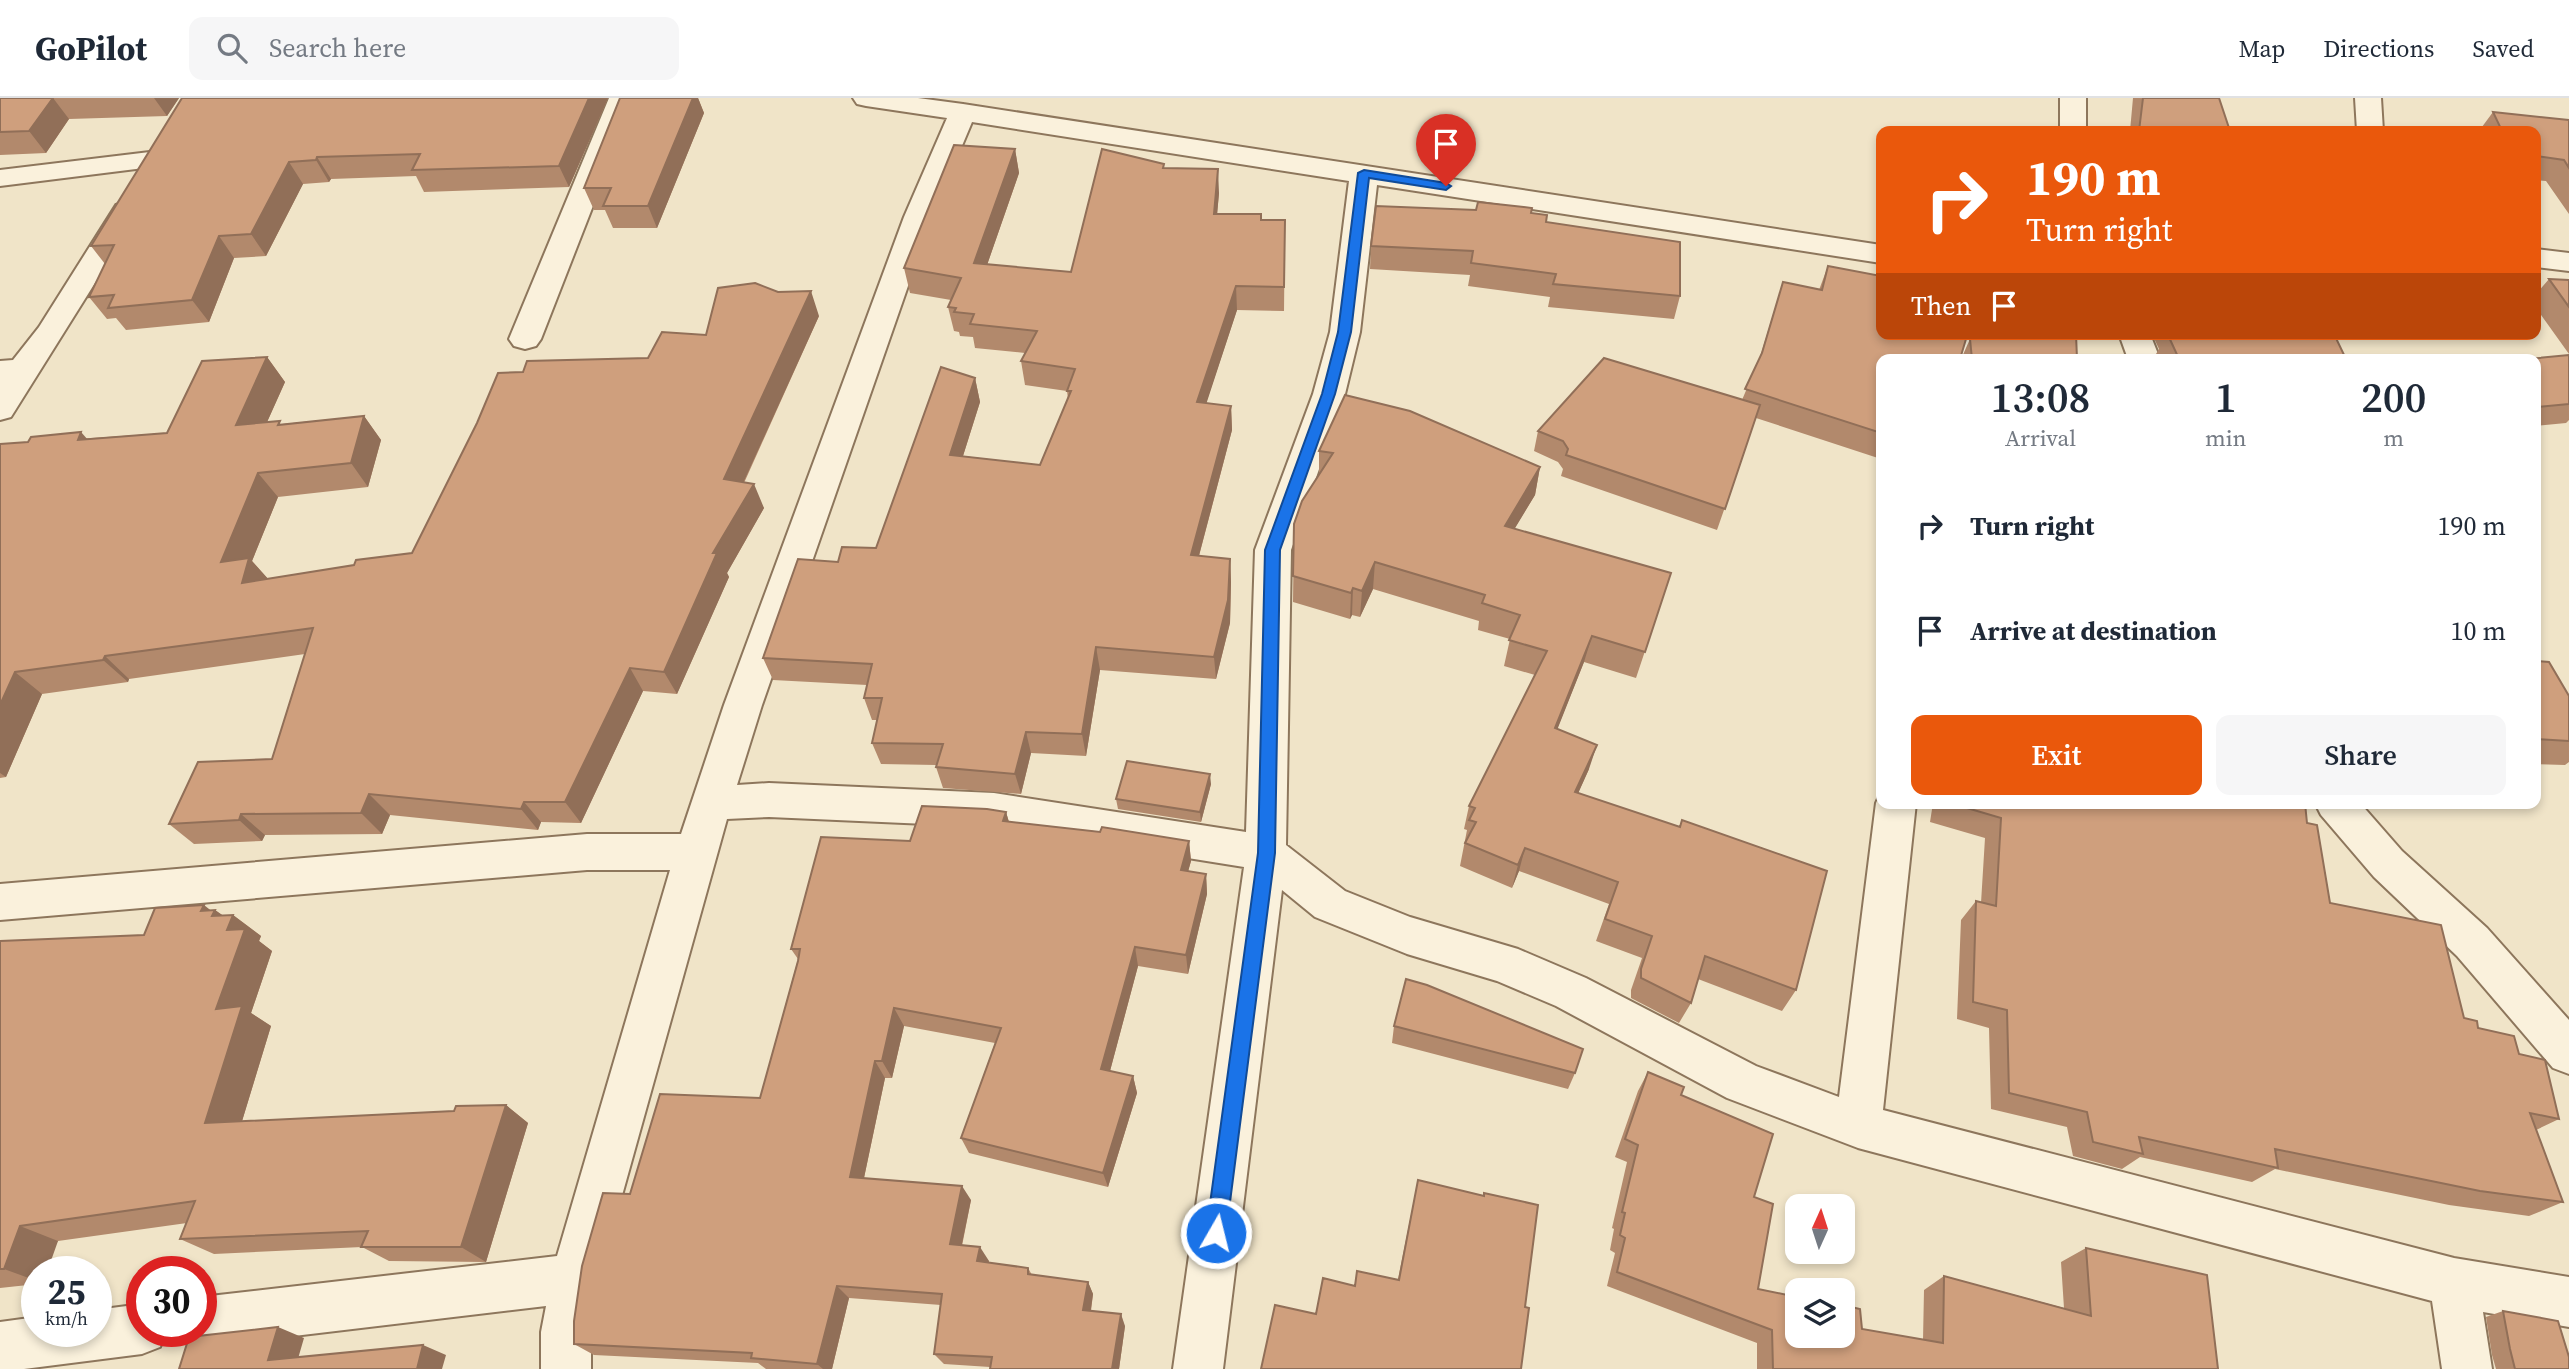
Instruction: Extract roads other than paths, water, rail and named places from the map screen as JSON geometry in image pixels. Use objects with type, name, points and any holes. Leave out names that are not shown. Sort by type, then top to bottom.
[{"type":"street","points":[[525,339],[622,98]]},
{"type":"street","points":[[866,98],[1876,253]]},
{"type":"street","points":[[2073,98],[2073,126]]},
{"type":"street","points":[[2368,98],[2370,126]]},
{"type":"street","points":[[566,1369],[566,1332],[575,1278],[711,803],[752,678],[918,218],[964,111]]},
{"type":"street","points":[[0,178],[164,149],[50,334],[12,370],[0,409]]},
{"type":"street","points":[[1198,1369],[1266,853],[1273,550],[1342,397],[1345,332],[1364,173]]},
{"type":"street","points":[[2541,259],[2569,262]]},
{"type":"street","points":[[711,803],[769,800],[994,810],[1266,853],[1330,904],[1406,935],[1503,963],[1571,992],[1742,1083],[1858,1126],[2454,1282],[2569,1303]]},
{"type":"street","points":[[1858,1126],[1895,809]]},
{"type":"street","points":[[2340,809],[2388,864],[2473,942],[2569,1054]]},
{"type":"street","points":[[0,902],[587,852],[696,852]]},
{"type":"street","points":[[217,1320],[575,1278]]},
{"type":"street","points":[[2454,1282],[2468,1369]]},
{"type":"street","points":[[0,1347],[126,1331]]}]
